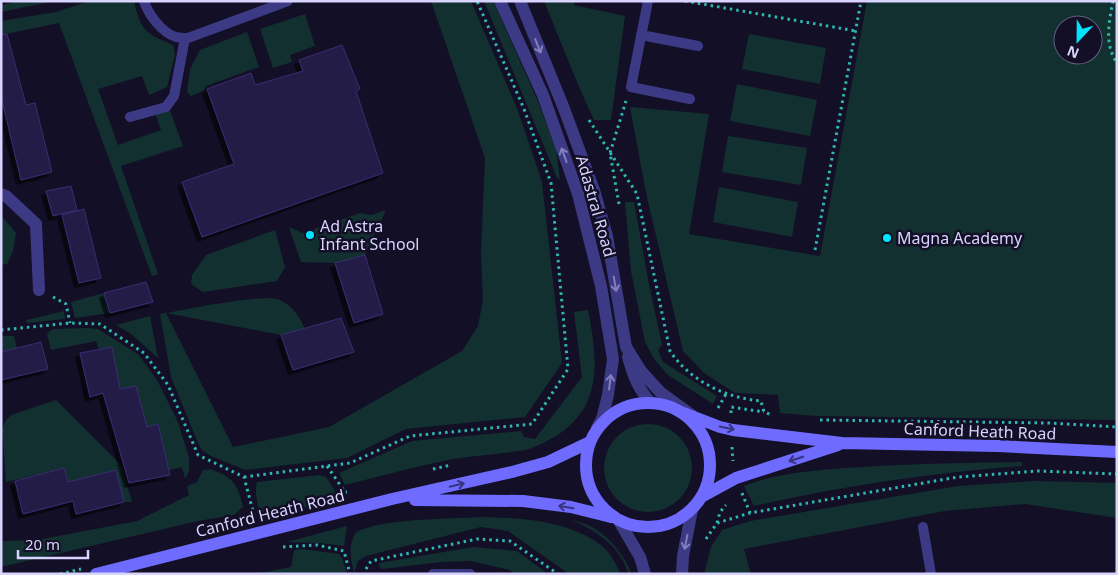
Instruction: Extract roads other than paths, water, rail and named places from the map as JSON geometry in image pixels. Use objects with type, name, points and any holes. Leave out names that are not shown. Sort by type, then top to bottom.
[{"type":"main road","points":[[651,403],[681,412],[698,428],[708,450],[710,473],[703,496],[692,510],[673,522],[657,527],[640,527],[616,519],[596,500],[588,484],[586,460],[590,442],[597,428],[619,410],[632,405],[651,403]]},
{"type":"main road","name":"Canford Heath Road","points":[[681,412],[733,430],[842,444],[998,446],[1117,452]]},
{"type":"main road","name":"Canford Heath Road","points":[[96,574],[392,499],[548,462],[590,442]]},
{"type":"main road","name":"Canford Heath Road","points":[[703,496],[736,478],[842,444]]},
{"type":"main road","name":"Canford Heath Road","points":[[392,499],[523,501],[571,507],[616,519]]},
{"type":"street","name":"Adastral Road","points":[[500,1],[543,95],[575,185],[601,286],[613,359],[608,395],[602,419],[597,428]]},
{"type":"street","points":[[520,1],[563,106],[594,190],[606,236],[626,347],[634,378],[641,392],[651,403]]},
{"type":"street","points":[[1,194],[6,196],[36,224],[40,290]]},
{"type":"street","points":[[626,347],[642,371],[660,392],[696,418]]},
{"type":"street","points":[[682,574],[683,556],[692,510]]},
{"type":"street","points":[[616,519],[640,557],[645,574]]},
{"type":"lane","points":[[144,1],[156,24],[175,37],[185,38],[288,1]]},
{"type":"lane","points":[[648,1],[631,88],[690,99]]},
{"type":"lane","points":[[641,35],[698,46]]},
{"type":"lane","points":[[130,117],[166,108],[174,96],[185,38]]},
{"type":"lane","points":[[923,527],[931,574]]},
{"type":"lane","points":[[433,574],[470,574]]},
{"type":"place","name":"Ad Astra Infant School","points":[[310,235]]},
{"type":"place","name":"Magna Academy","points":[[887,238]]}]
